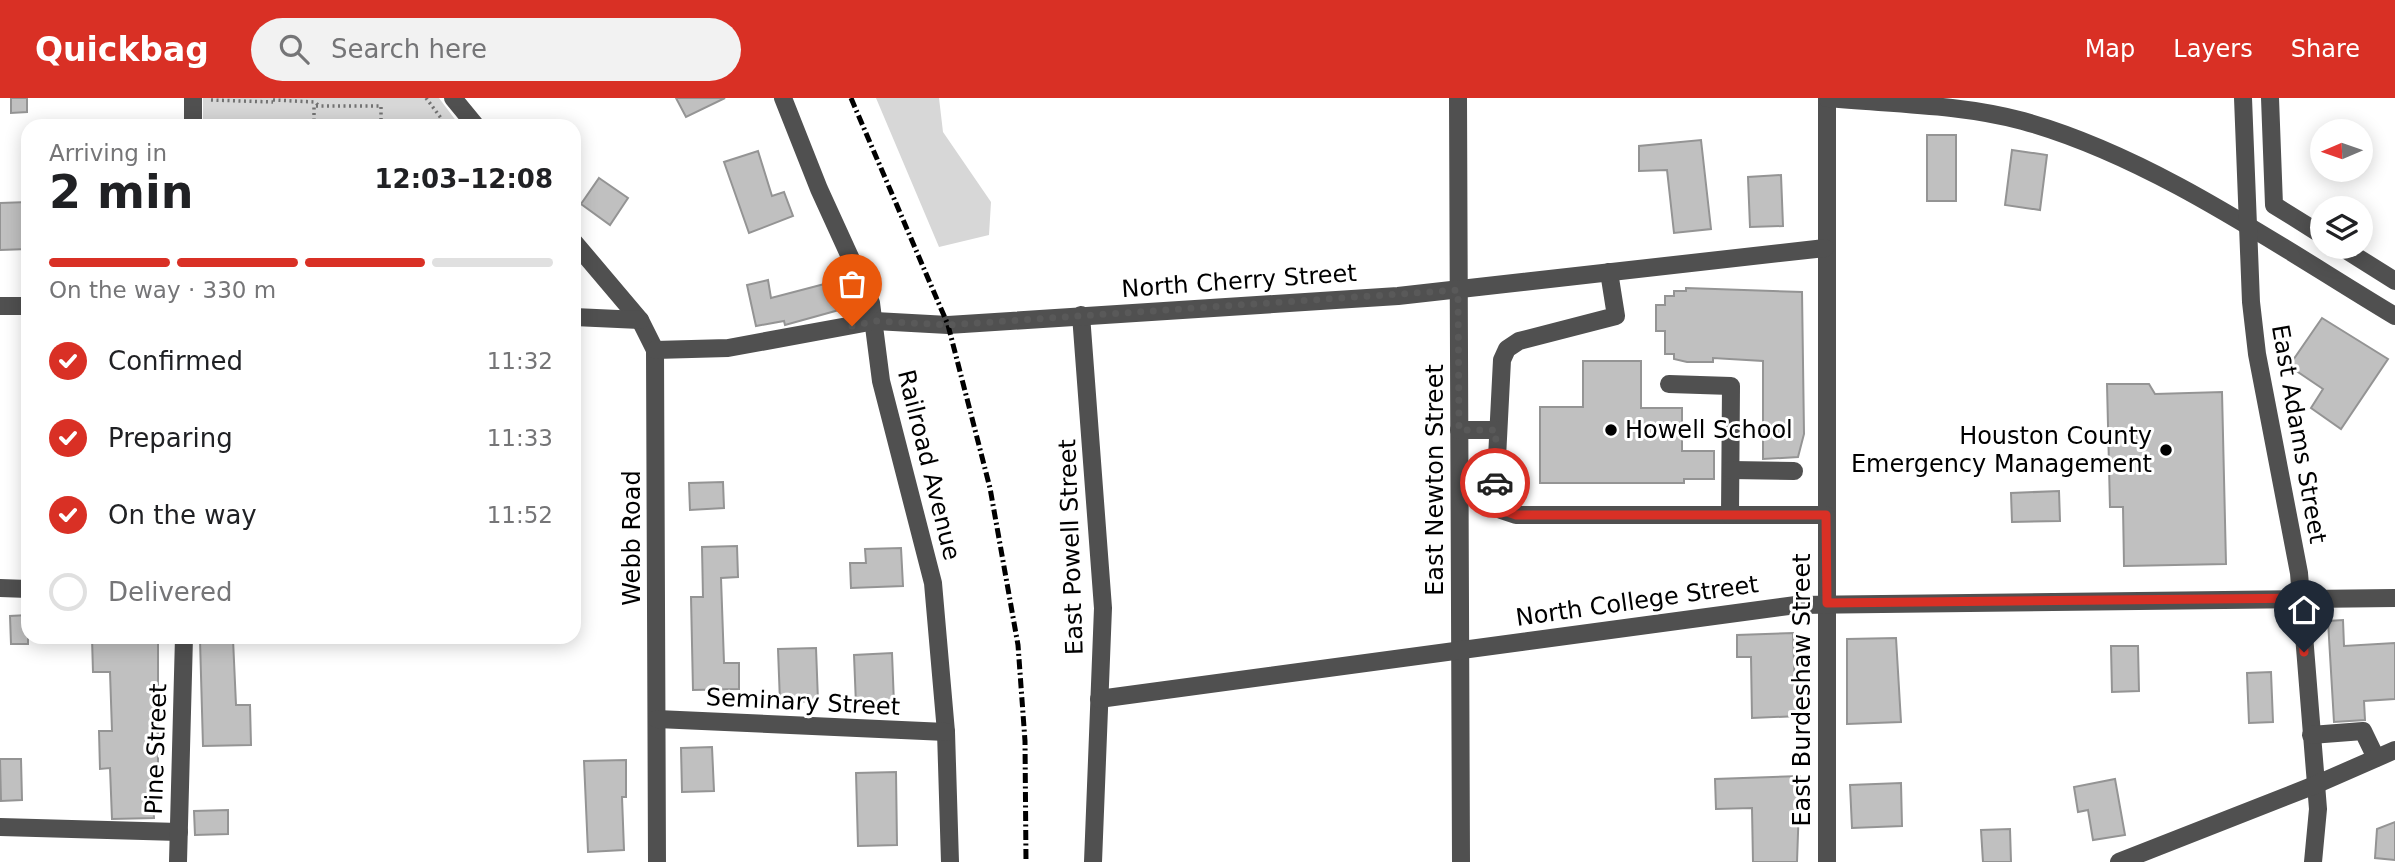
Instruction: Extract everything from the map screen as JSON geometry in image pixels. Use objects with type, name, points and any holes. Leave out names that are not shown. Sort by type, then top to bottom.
[{"type":"street","points":[[193,98],[193,119]]},
{"type":"street","points":[[453,98],[470,119]]},
{"type":"street","name":"Railroad Avenue","points":[[783,98],[819,189],[872,303],[881,381],[933,583],[946,732],[950,862]]},
{"type":"street","name":"East Newton Street","points":[[1458,98],[1461,862]]},
{"type":"street","points":[[1827,98],[1984,113],[2055,131],[2143,170],[2249,227],[2395,316]]},
{"type":"street","name":"East Burdeshaw Street","points":[[1827,98],[1827,862]]},
{"type":"street","name":"East Adams Street","points":[[2244,98],[2257,354],[2297,561],[2318,809],[2312,862]]},
{"type":"street","points":[[2270,98],[2274,205],[2310,227]]},
{"type":"street","name":"North Cherry Street","points":[[655,350],[728,348],[875,321],[948,325],[1458,290],[1825,248]]},
{"type":"street","points":[[2302,260],[2310,249]]},
{"type":"street","name":"Webb Road","points":[[581,250],[640,320],[655,350],[657,862]]},
{"type":"street","points":[[2360,259],[2395,281]]},
{"type":"street","points":[[1609,272],[1616,316],[1519,341],[1507,349],[1502,360],[1496,430],[1495,497],[1501,510],[1516,515],[1826,515]]},
{"type":"street","points":[[0,306],[21,306]]},
{"type":"street","name":"East Powell Street","points":[[1081,315],[1101,566],[1094,862]]},
{"type":"street","points":[[581,317],[640,320]]},
{"type":"street","points":[[1669,384],[1731,386],[1730,515]]},
{"type":"street","points":[[1459,430],[1496,430]]},
{"type":"street","points":[[1731,470],[1794,471]]},
{"type":"street","points":[[0,588],[21,589]]},
{"type":"street","name":"North College Street","points":[[1099,699],[1827,603],[2395,598]]},
{"type":"street","name":"Pine Street","points":[[177,862],[184,644]]},
{"type":"street","name":"Seminary Street","points":[[657,719],[946,732]]},
{"type":"street","points":[[2311,735],[2363,731],[2376,758]]},
{"type":"street","points":[[2119,862],[2315,785],[2395,750]]},
{"type":"street","points":[[0,827],[178,832]]},
{"type":"path","points":[[211,98],[211,102],[315,102],[320,106]]},
{"type":"path","points":[[426,98],[442,119]]},
{"type":"path","points":[[314,119],[314,106],[381,106],[381,119]]},
{"type":"shaded area","points":[[203,98],[439,98],[455,119],[203,119]]},
{"type":"shaded area","points":[[876,98],[939,98],[943,132],[991,202],[989,235],[939,247]]},
{"type":"building","points":[[11,98],[27,98],[27,112],[11,113]]},
{"type":"building","points":[[676,98],[725,98],[686,117]]},
{"type":"building","points":[[1927,135],[1956,135],[1956,201],[1927,201]]},
{"type":"building","points":[[1701,140],[1711,229],[1674,233],[1667,170],[1639,171],[1639,146]]},
{"type":"building","points":[[2012,150],[2047,155],[2040,210],[2005,205]]},
{"type":"building","points":[[758,151],[772,196],[784,192],[793,216],[749,233],[724,162]]},
{"type":"building","points":[[1781,175],[1783,226],[1750,227],[1748,177]]},
{"type":"building","points":[[599,178],[628,198],[610,225],[581,204]]},
{"type":"building","points":[[21,202],[21,249],[0,250],[0,203]]},
{"type":"building","points":[[768,280],[771,298],[832,282],[839,310],[785,325],[784,321],[756,326],[747,285]]},
{"type":"building","points":[[1686,288],[1802,292],[1804,434],[1798,457],[1763,459],[1763,361],[1713,358],[1713,362],[1687,362],[1674,359],[1674,354],[1665,354],[1665,331],[1656,331],[1656,305],[1665,305],[1665,296],[1674,296],[1674,291],[1686,291]]},
{"type":"building","points":[[2322,318],[2388,359],[2341,429],[2311,408],[2323,389],[2289,366]]},
{"type":"building","name":"Howell School","points":[[1583,361],[1641,361],[1641,408],[1682,408],[1682,451],[1714,451],[1714,479],[1684,479],[1684,483],[1540,483],[1540,407],[1583,407]]},
{"type":"building","name":"Houston County Emergency Management","points":[[2107,384],[2149,384],[2155,394],[2222,392],[2226,564],[2124,566],[2123,507],[2110,507]]},
{"type":"building","points":[[723,482],[724,508],[690,510],[689,483]]},
{"type":"building","points":[[2059,491],[2060,521],[2012,522],[2011,493]]},
{"type":"building","points":[[737,546],[738,577],[721,578],[724,663],[739,663],[739,689],[693,690],[691,597],[703,597],[702,547]]},
{"type":"building","points":[[901,548],[903,586],[851,588],[850,563],[866,563],[865,549]]},
{"type":"building","points":[[21,615],[21,644],[11,644],[10,616]]},
{"type":"building","points":[[2343,620],[2344,646],[2395,643],[2395,699],[2364,701],[2365,720],[2334,722],[2328,621]]},
{"type":"building","points":[[1793,633],[1795,690],[1799,690],[1799,716],[1752,718],[1751,657],[1737,657],[1737,635]]},
{"type":"building","points":[[1896,638],[1901,722],[1847,724],[1847,639]]},
{"type":"building","points":[[92,644],[158,644],[158,767],[152,767],[154,818],[112,819],[110,768],[100,769],[99,731],[112,731],[110,672],[93,672]]},
{"type":"building","points":[[200,644],[233,644],[236,705],[250,705],[251,745],[203,746]]},
{"type":"building","points":[[2111,646],[2138,646],[2139,691],[2112,692]]},
{"type":"building","points":[[816,648],[818,701],[780,702],[778,649]]},
{"type":"building","points":[[892,653],[894,704],[856,705],[854,655]]},
{"type":"building","points":[[2271,672],[2273,722],[2249,723],[2247,673]]},
{"type":"building","points":[[712,747],[714,791],[682,792],[681,748]]},
{"type":"building","points":[[0,759],[21,759],[22,800],[1,801]]},
{"type":"building","points":[[626,760],[626,797],[622,797],[624,850],[588,852],[584,761]]},
{"type":"building","points":[[896,772],[897,845],[858,846],[856,773]]},
{"type":"building","points":[[1800,776],[1797,862],[1753,862],[1752,808],[1716,809],[1715,779]]},
{"type":"building","points":[[2115,779],[2125,835],[2093,840],[2088,810],[2078,812],[2074,787]]},
{"type":"building","points":[[1901,783],[1902,826],[1852,828],[1850,785]]},
{"type":"building","points":[[228,810],[228,834],[195,835],[194,811]]},
{"type":"building","points":[[2395,822],[2395,860],[2375,858],[2377,829]]},
{"type":"building","points":[[2010,829],[2011,862],[1983,862],[1981,830]]},
{"type":"railway","points":[[851,98],[948,325],[990,488],[1018,645],[1025,741],[1026,862]]},
{"type":"way so far","points":[[852,326],[875,321],[948,325],[1458,290],[1459,430],[1496,430],[1495,483]]},
{"type":"place","name":"Howell School","points":[[1611,430]]},
{"type":"place","name":"Houston County Emergency Management","points":[[2166,450]]},
{"type":"route","points":[[1495,483],[1495,497],[1501,510],[1516,515],[1826,515],[1827,603],[2300,598],[2304,652]]}]
